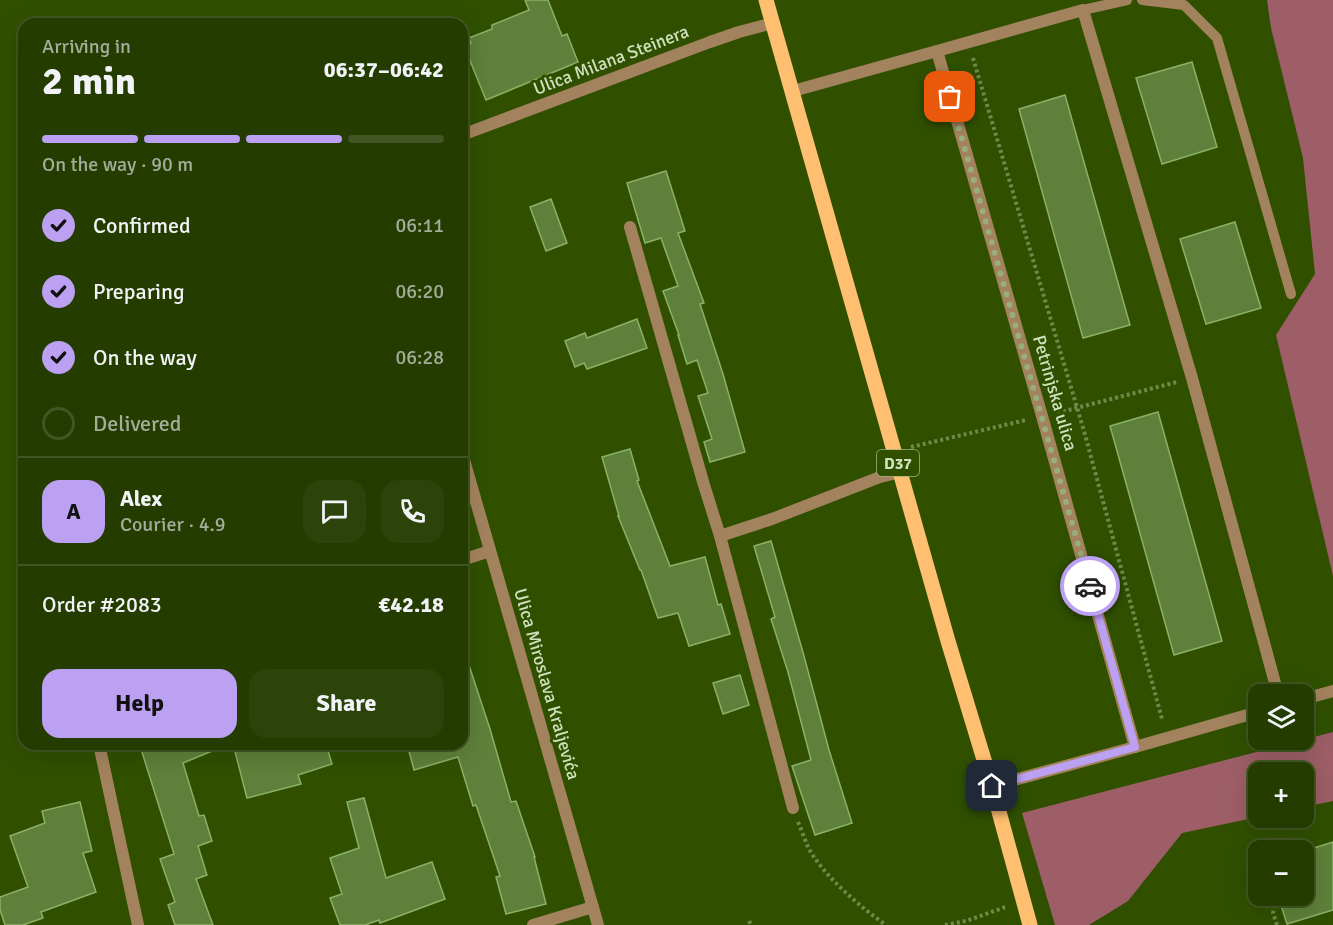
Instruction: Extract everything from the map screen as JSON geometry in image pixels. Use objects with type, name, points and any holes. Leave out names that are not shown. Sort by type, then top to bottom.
[{"type":"main road","name":"D37","points":[[766,0],[1030,925]]},
{"type":"street","points":[[793,91],[1083,10],[1192,378],[1275,684]]},
{"type":"street","name":"Ulica Milana Steinera","points":[[468,133],[710,42],[773,23]]},
{"type":"street","name":"Petrinjska ulica","points":[[937,51],[1135,747]]},
{"type":"street","points":[[630,227],[720,536],[793,808]]},
{"type":"street","points":[[720,536],[772,519],[880,477],[901,472]]},
{"type":"street","name":"Ulica Miroslava Kraljevića","points":[[468,474],[598,925]]},
{"type":"street","points":[[468,558],[490,551]]},
{"type":"street","points":[[1314,696],[1333,691]]},
{"type":"street","points":[[992,786],[1248,715]]},
{"type":"street","points":[[100,750],[138,925]]},
{"type":"street","points":[[533,925],[592,907]]},
{"type":"lane","points":[[1083,10],[1127,0]]},
{"type":"lane","points":[[1142,0],[1184,5],[1217,38],[1291,294]]},
{"type":"path","points":[[973,58],[1084,431],[1162,719]]},
{"type":"path","points":[[793,808],[809,849],[830,876],[864,909],[886,925]]},
{"type":"path","points":[[945,925],[967,923],[1023,901]]},
{"type":"path","points":[[1275,906],[1273,913],[1277,925]]},
{"type":"shaded area","points":[[1267,0],[1333,0],[1333,576],[1276,335],[1315,274],[1303,158],[1271,28]]},
{"type":"shaded area","points":[[1333,732],[1333,801],[1314,805],[1314,762],[1248,762],[1248,819],[1182,833],[1128,901],[1089,925],[1055,925],[1022,813],[1264,750],[1314,750],[1314,737]]},
{"type":"building","points":[[525,0],[548,0],[562,36],[567,34],[578,62],[486,100],[468,56],[468,44],[471,43],[469,38],[492,29],[492,25],[529,10]]},
{"type":"building","points":[[1192,62],[1217,147],[1162,164],[1136,78]]},
{"type":"building","points":[[1065,95],[1130,325],[1083,338],[1019,109]]},
{"type":"building","points":[[666,171],[685,231],[678,233],[704,303],[700,304],[745,452],[710,462],[704,442],[712,439],[698,396],[708,393],[697,360],[687,364],[663,291],[678,286],[661,238],[645,243],[627,183]]},
{"type":"building","points":[[551,199],[567,243],[546,251],[530,207]]},
{"type":"building","points":[[1235,222],[1261,308],[1206,324],[1180,239]]},
{"type":"building","points":[[637,319],[647,348],[587,369],[584,363],[575,367],[565,341],[585,333],[587,338]]},
{"type":"building","points":[[1158,412],[1222,641],[1174,655],[1110,426]]},
{"type":"building","points":[[630,449],[639,480],[637,481],[670,566],[705,557],[718,605],[721,604],[730,634],[689,646],[678,613],[658,618],[618,516],[602,457]]},
{"type":"building","points":[[771,541],[829,750],[852,823],[815,835],[792,766],[811,760],[788,672],[771,619],[775,617],[754,546]]},
{"type":"building","points":[[468,662],[511,802],[516,801],[535,857],[546,904],[506,914],[496,877],[500,876],[476,805],[473,806],[458,757],[414,770],[409,750],[468,750]]},
{"type":"building","points":[[740,675],[749,705],[723,714],[713,683]]},
{"type":"building","points":[[141,750],[214,750],[183,763],[199,816],[204,815],[212,841],[198,846],[207,875],[196,879],[213,925],[175,925],[168,905],[175,902],[160,859],[174,854]]},
{"type":"building","points":[[235,750],[328,750],[332,764],[298,775],[301,784],[247,798]]},
{"type":"building","points":[[364,798],[386,878],[432,862],[445,899],[380,923],[379,920],[365,925],[340,925],[330,898],[342,894],[330,858],[359,848],[347,802]]},
{"type":"building","points":[[80,802],[92,851],[83,853],[96,892],[41,912],[43,918],[23,925],[5,925],[0,910],[0,897],[28,887],[10,836],[45,823],[42,811]]},
{"type":"building","points":[[1333,842],[1333,910],[1287,924],[1281,906],[1314,906],[1314,848]]},
{"type":"way so far","points":[[950,97],[1090,586]]},
{"type":"route","points":[[992,786],[1135,747],[1090,586]]}]
